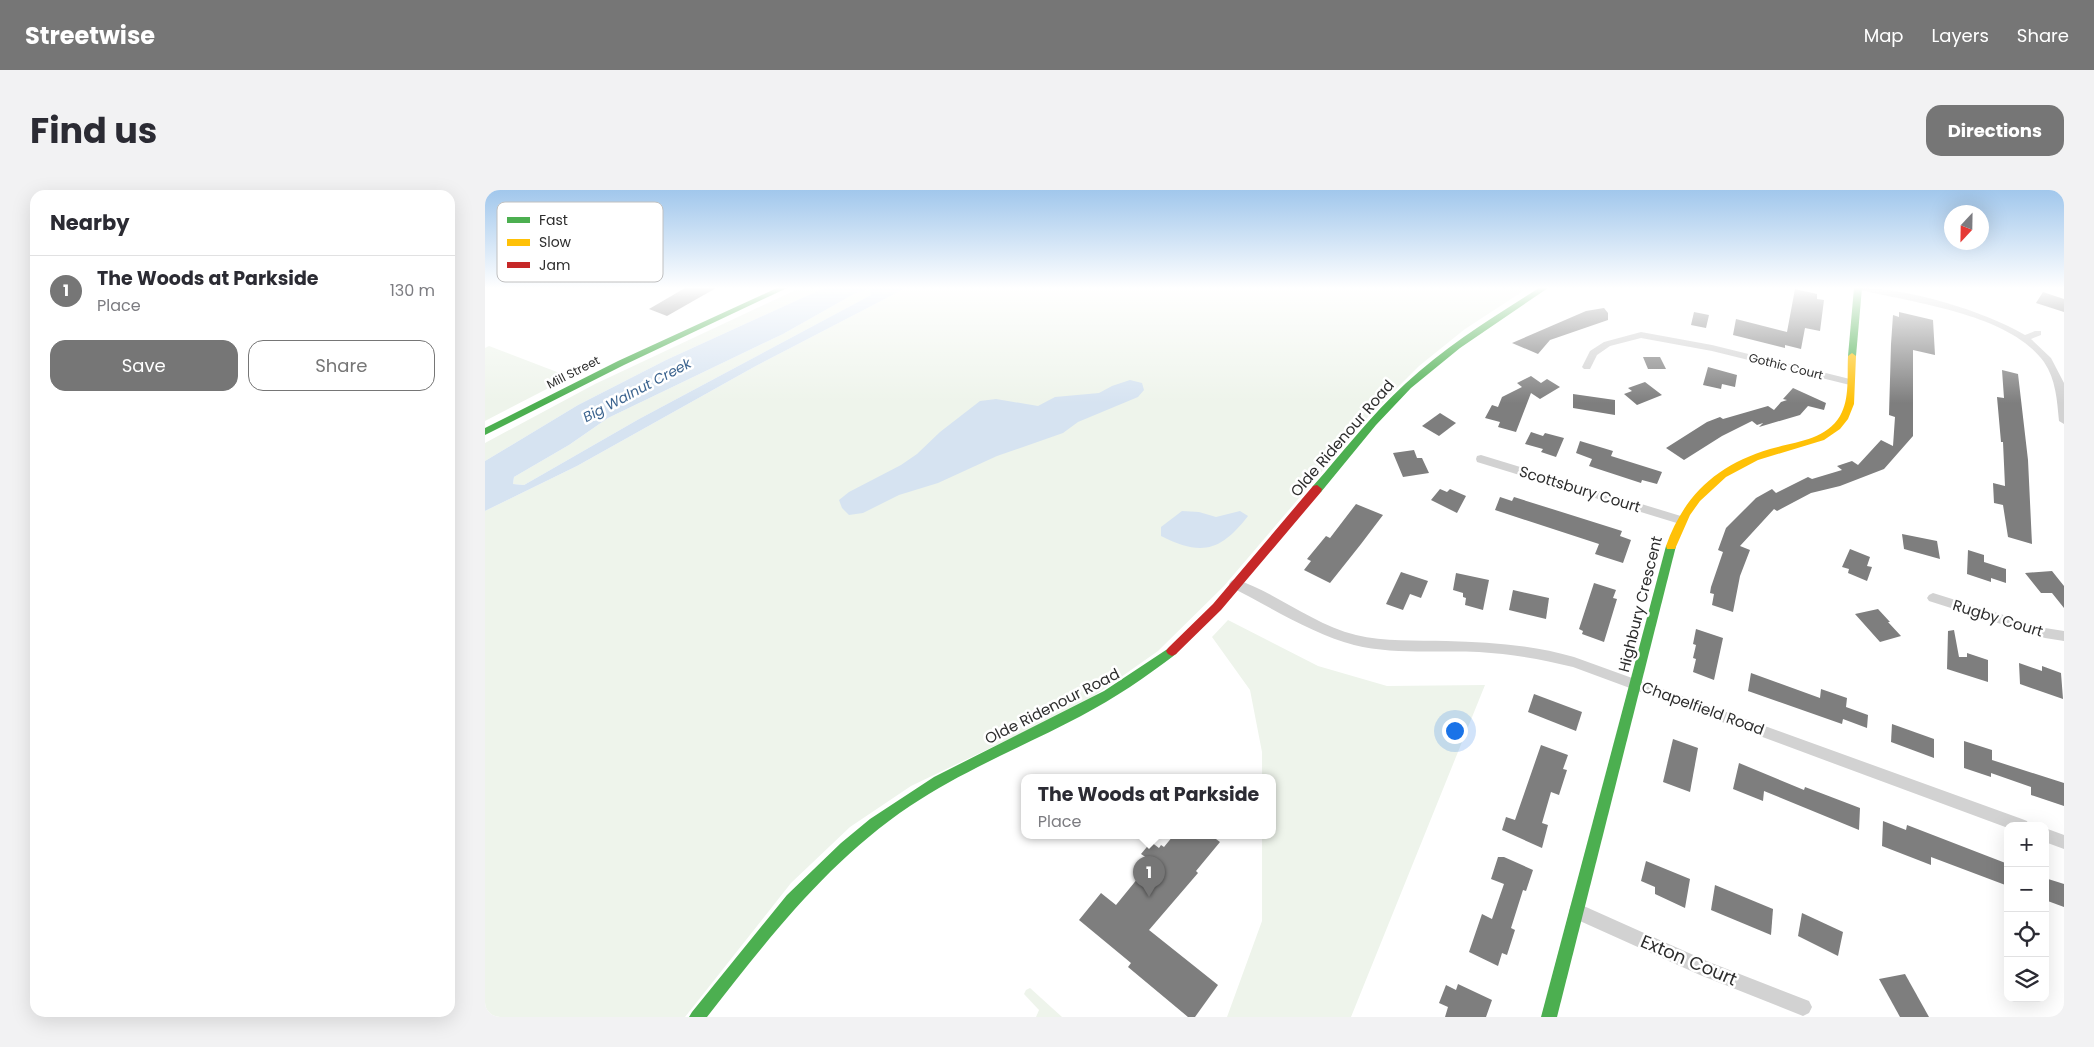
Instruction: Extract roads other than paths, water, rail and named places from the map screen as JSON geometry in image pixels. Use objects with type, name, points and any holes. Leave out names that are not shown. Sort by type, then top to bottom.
[{"type":"main road","name":"Mill Street","points":[[485,432],[621,363],[700,327]]},
{"type":"main road","name":"Olde Ridenour Road","points":[[697,1017],[793,896],[852,839],[907,800],[952,774],[1069,718],[1131,682],[1196,630],[1392,402],[1414,379],[1452,348],[1485,327]]},
{"type":"main road","name":"Highbury Crescent","points":[[1549,1017],[1674,531],[1687,506],[1703,489],[1744,461],[1833,432],[1849,406],[1855,327]]},
{"type":"street","points":[[2001,327],[2024,339],[2045,356],[2059,382],[2064,421]]},
{"type":"street","points":[[2024,339],[2038,333]]},
{"type":"street","name":"Gothic Court","points":[[1587,367],[1593,353],[1607,344],[1641,335],[1663,337],[1712,348],[1850,382]]},
{"type":"street","name":"Scottsbury Court","points":[[1481,459],[1680,520]]},
{"type":"street","name":"Chapelfield Road","points":[[1235,584],[1314,624],[1355,640],[1400,645],[1481,647],[1541,653],[1574,662],[2011,822]]},
{"type":"street","name":"Rugby Court","points":[[1933,598],[2045,633],[2064,636]]},
{"type":"street","points":[[2049,836],[2064,842]]},
{"type":"street","name":"Exton Court","points":[[1577,911],[1707,969],[1803,1007]]},
{"type":"water","name":"Big Walnut Creek","points":[[739,327],[796,327],[608,418],[569,445],[514,477],[513,484],[524,485],[639,419],[812,327],[832,327],[754,367],[577,466],[485,511],[485,461],[578,405],[666,360]]},
{"type":"water","points":[[1130,380],[1142,383],[1144,390],[1138,397],[1078,422],[1063,433],[997,456],[938,483],[899,495],[863,513],[849,515],[842,508],[839,500],[849,492],[901,465],[917,454],[940,432],[980,401],[996,399],[1038,406],[1055,397],[1099,393]]},
{"type":"water","points":[[1182,511],[1199,512],[1216,517],[1240,511],[1248,516],[1238,528],[1219,543],[1199,548],[1175,542],[1161,536],[1161,527]]},
{"type":"place","name":"The Woods at Parkside","points":[[1149,897]]}]
